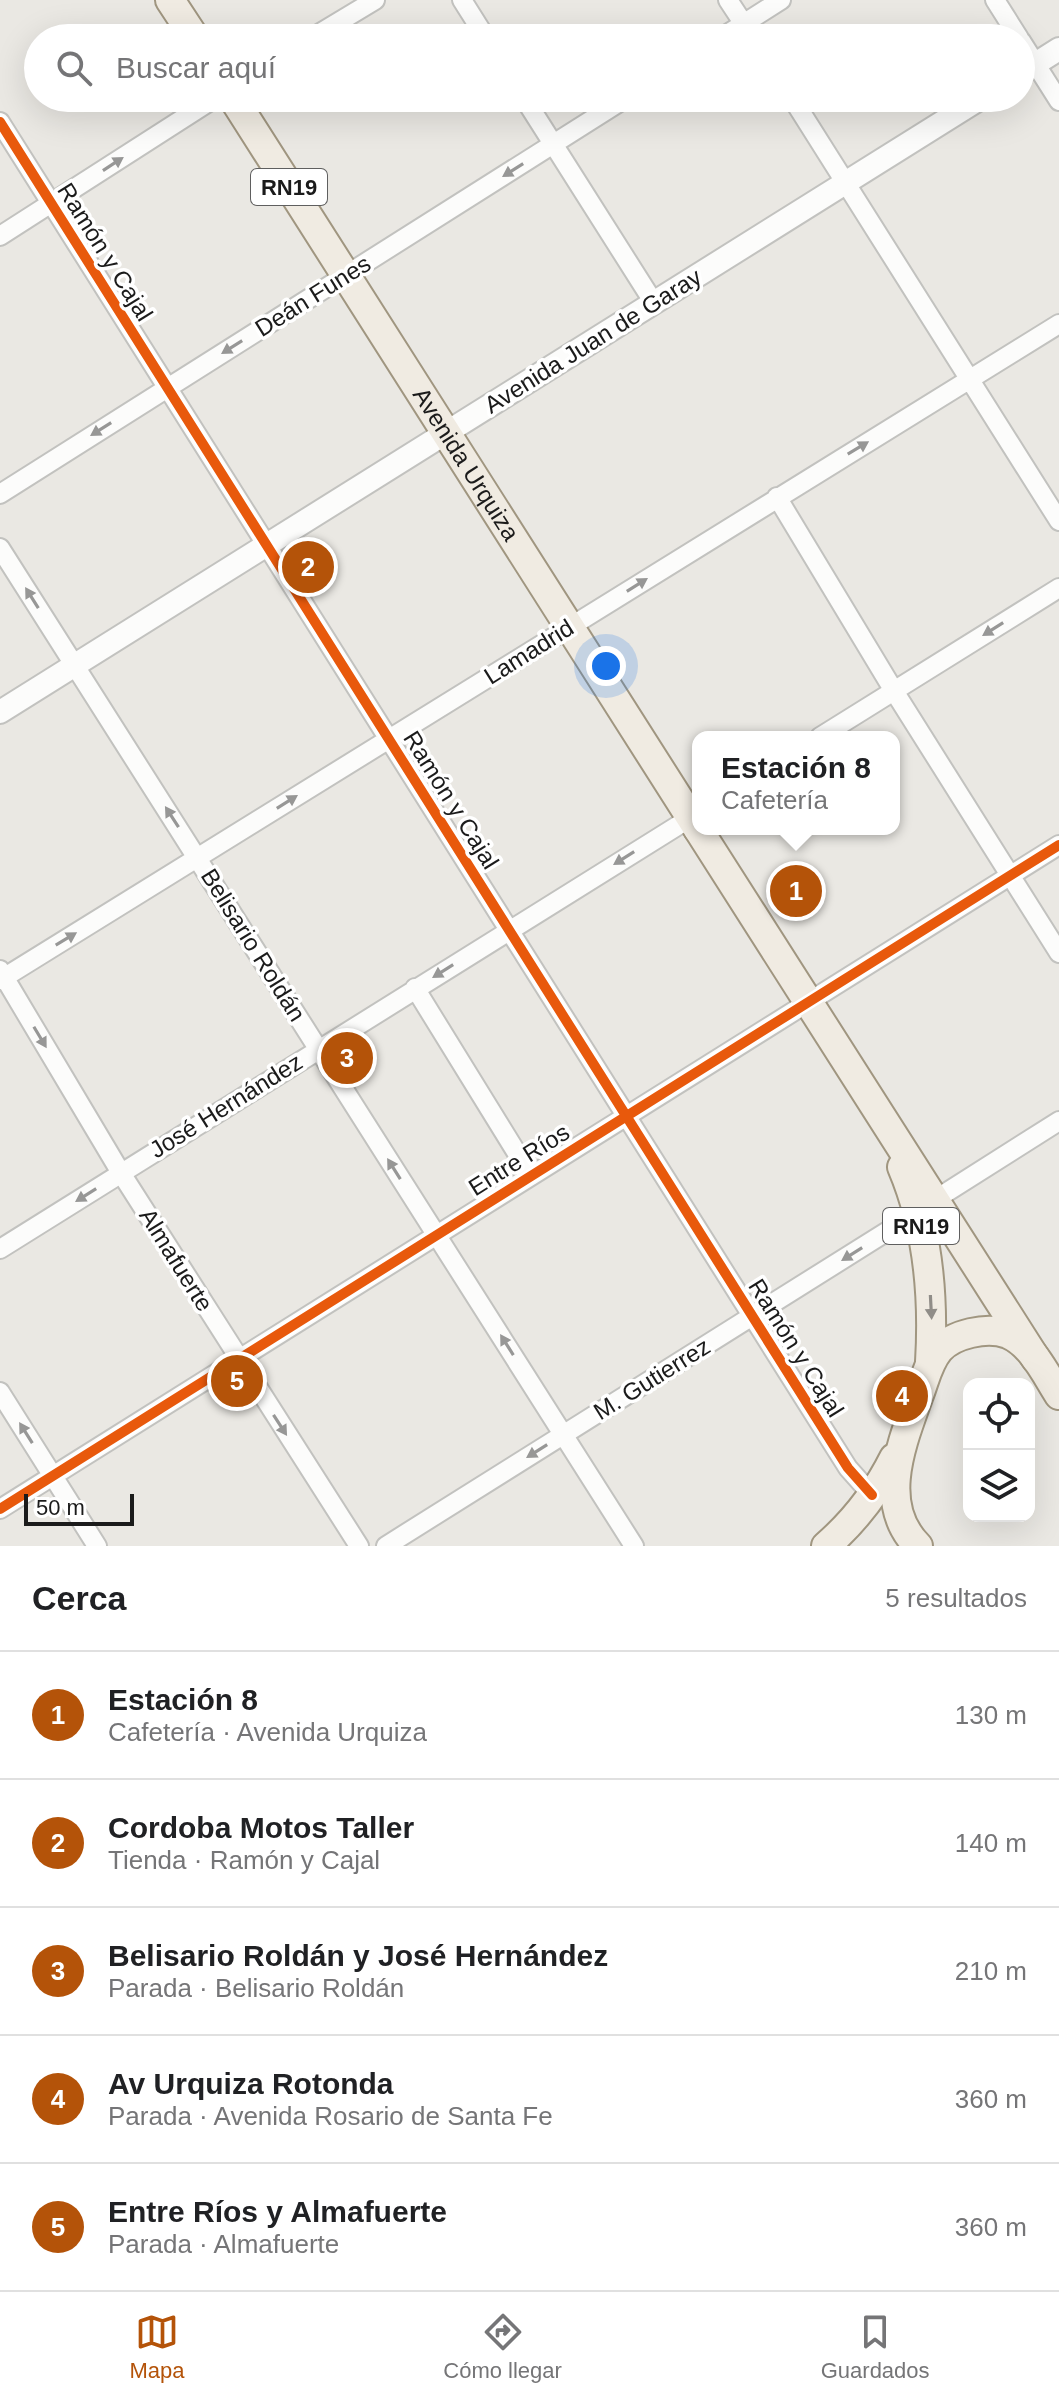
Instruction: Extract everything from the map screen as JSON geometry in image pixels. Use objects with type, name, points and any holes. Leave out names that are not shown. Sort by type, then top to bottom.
[{"type":"main road","points":[[170,0],[186,24]]},
{"type":"main road","name":"Avenida Urquiza","points":[[242,112],[692,816]]},
{"type":"main road","name":"Avenida Urquiza","points":[[704,835],[871,1100],[927,1206],[1051,1380]]},
{"type":"main road","name":"Avenida Urquiza","points":[[927,1206],[924,1240],[930,1291],[930,1362]]},
{"type":"main road","name":"RN19","points":[[918,1546],[902,1523],[894,1491],[903,1439],[930,1362],[940,1348],[967,1334],[994,1332],[1009,1335],[1051,1380]]},
{"type":"main road","name":"RN19","points":[[826,1546],[872,1495],[903,1439]]},
{"type":"street","points":[[335,24],[375,0]]},
{"type":"street","points":[[462,0],[477,24]]},
{"type":"street","points":[[728,0],[743,24]]},
{"type":"street","points":[[755,24],[781,0]]},
{"type":"street","points":[[995,0],[1010,24]]},
{"type":"street","points":[[1035,64],[1059,49]]},
{"type":"street","points":[[1035,76],[1059,101]]},
{"type":"street","points":[[0,236],[193,112]]},
{"type":"street","points":[[533,112],[654,303]]},
{"type":"street","name":"Deán Funes","points":[[0,494],[604,112]]},
{"type":"street","points":[[801,112],[1059,521]]},
{"type":"street","name":"Avenida Juan de Garay","points":[[0,712],[959,112]]},
{"type":"street","name":"Ramón y Cajal","points":[[0,122],[848,1468],[872,1495]]},
{"type":"street","name":"Lamadrid","points":[[1,976],[198,858],[1059,324]]},
{"type":"street","points":[[777,497],[894,691],[1059,953]]},
{"type":"street","name":"Belisario Roldán","points":[[0,548],[634,1546]]},
{"type":"street","points":[[830,731],[1059,588]]},
{"type":"street","name":"José Hernández","points":[[0,1249],[509,929],[692,824]]},
{"type":"street","name":"Entre Ríos","points":[[0,1509],[1059,845]]},
{"type":"street","name":"Almafuerte","points":[[1,976],[238,1360],[359,1546]]},
{"type":"street","points":[[415,988],[531,1176]]},
{"type":"street","name":"M. Gutierrez","points":[[386,1546],[1059,1121]]},
{"type":"street","points":[[0,1392],[97,1546]]},
{"type":"cycle path","points":[[0,122],[848,1468],[872,1495]]},
{"type":"cycle path","points":[[0,1509],[1059,845]]},
{"type":"place","name":"Cordoba Motos Taller","points":[[308,567]]},
{"type":"place","name":"Estación 8","points":[[796,891]]},
{"type":"place","name":"Belisario Roldán y José Hernández","points":[[347,1058]]},
{"type":"place","name":"Entre Ríos y Almafuerte","points":[[237,1381]]},
{"type":"place","name":"Av Urquiza Rotonda","points":[[902,1396]]}]
